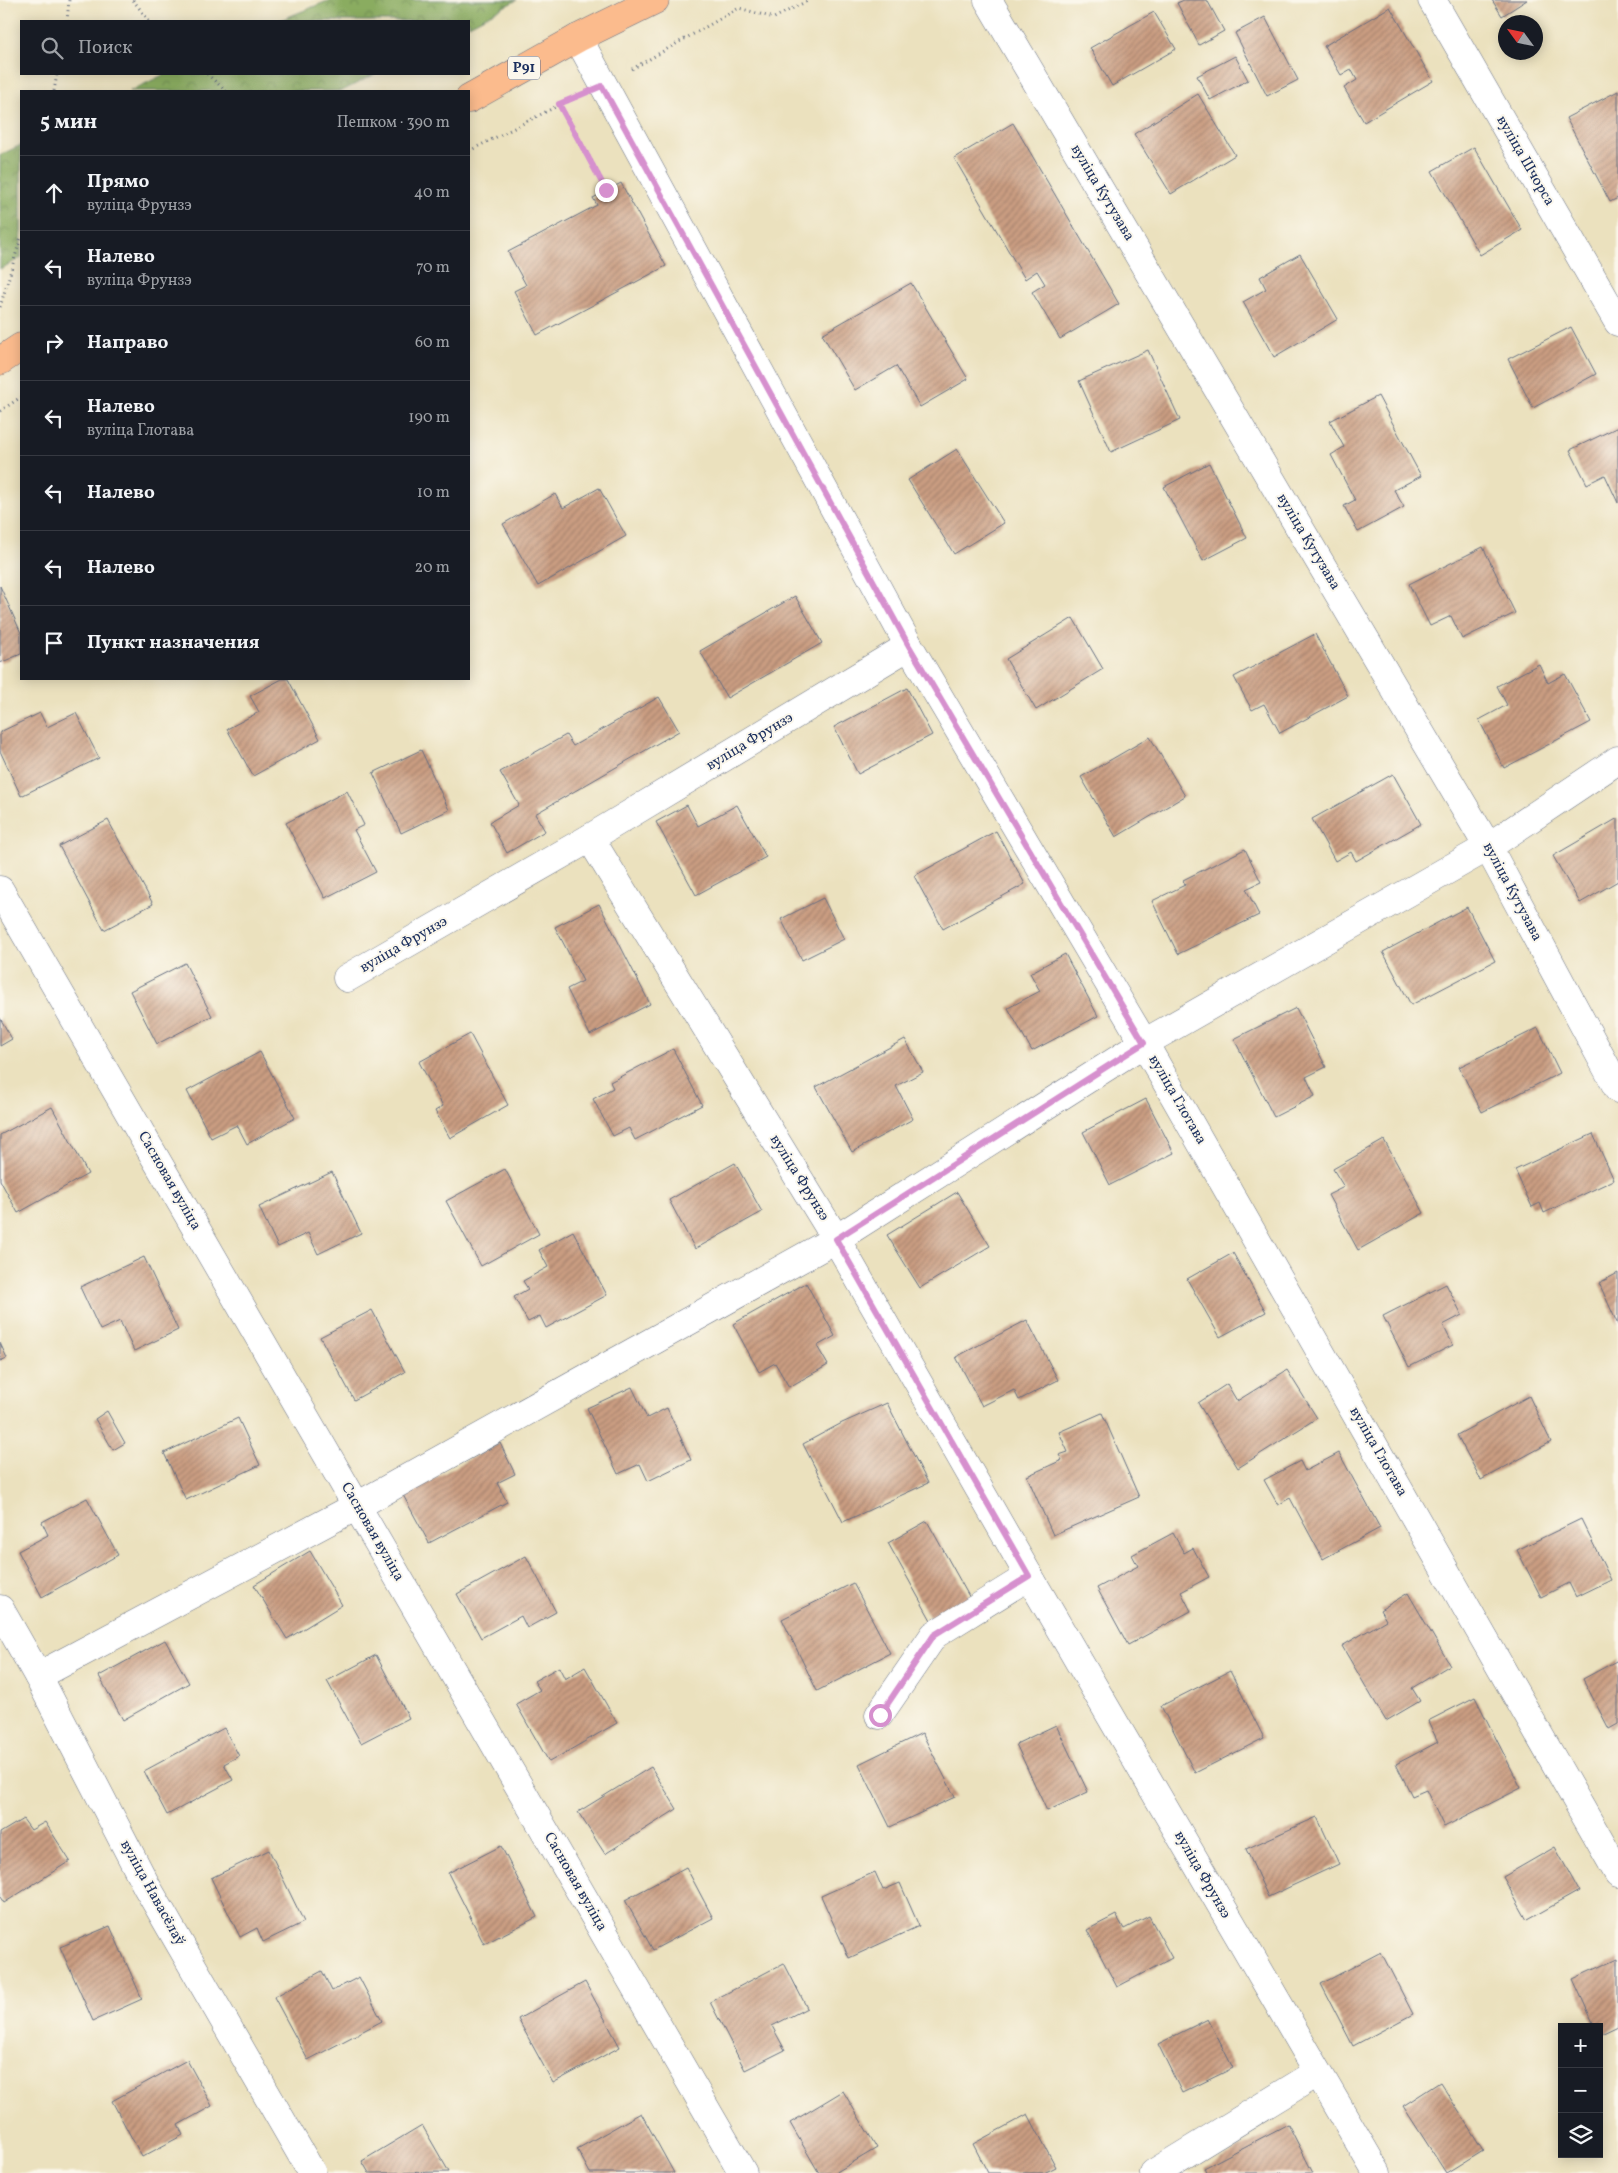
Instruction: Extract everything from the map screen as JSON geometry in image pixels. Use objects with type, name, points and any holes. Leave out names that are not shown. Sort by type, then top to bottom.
[{"type":"main road","name":"Р91","points":[[470,98],[578,38],[654,0]]},
{"type":"main road","points":[[0,361],[20,348]]},
{"type":"street","name":"вуліца Кутузава","points":[[988,0],[1488,847],[1618,1089]]},
{"type":"street","name":"вуліца Шчорса","points":[[1432,0],[1618,322]]},
{"type":"street","name":"вуліца Глотава","points":[[578,38],[602,86],[909,646],[1144,1043],[1618,1873]]},
{"type":"street","name":"вуліца Фрунзэ","points":[[347,978],[590,838],[909,646]]},
{"type":"street","points":[[38,1676],[357,1506],[836,1239],[1144,1043],[1488,847],[1618,760]]},
{"type":"street","name":"вуліца Фрунзэ","points":[[590,838],[836,1239],[1029,1576],[1377,2173]]},
{"type":"street","name":"Сасновая вуліца","points":[[0,890],[744,2173]]},
{"type":"street","points":[[880,1715],[934,1635],[1029,1576]]},
{"type":"street","name":"вуліца Навасёлаў","points":[[0,1609],[38,1676],[147,1887],[312,2173]]},
{"type":"street","points":[[1154,2173],[1317,2073]]},
{"type":"path","points":[[67,20],[70,0]]},
{"type":"path","points":[[133,0],[148,20]]},
{"type":"path","points":[[470,150],[559,104],[602,86],[739,8],[774,18],[809,0]]},
{"type":"path","points":[[54,90],[57,75]]},
{"type":"path","points":[[208,75],[225,90]]},
{"type":"path","points":[[559,104],[606,190]]},
{"type":"path","points":[[0,307],[20,240]]},
{"type":"path","points":[[0,411],[20,398]]},
{"type":"green space","points":[[330,0],[517,0],[470,24],[470,20],[280,20]]},
{"type":"green space","points":[[163,75],[373,75],[344,90],[132,90]]},
{"type":"green space","points":[[20,145],[20,259],[0,269],[0,155]]},
{"type":"building","points":[[1184,0],[1207,0],[1224,31],[1199,45],[1177,3]]},
{"type":"building","points":[[1492,0],[1527,0],[1504,15],[1501,15]]},
{"type":"building","points":[[1390,7],[1433,81],[1364,122],[1344,88],[1357,80],[1351,69],[1341,75],[1324,46]]},
{"type":"building","points":[[1154,12],[1176,49],[1112,86],[1090,48]]},
{"type":"building","points":[[1265,17],[1298,80],[1267,96],[1235,33]]},
{"type":"building","points":[[1235,56],[1248,80],[1210,100],[1197,76]]},
{"type":"building","points":[[1618,91],[1618,198],[1610,202],[1566,118]]},
{"type":"building","points":[[1198,94],[1235,155],[1171,194],[1134,134]]},
{"type":"building","points":[[1013,123],[1119,304],[1060,339],[1032,292],[1045,284],[1037,271],[1025,279],[954,158]]},
{"type":"building","points":[[1474,147],[1522,230],[1480,255],[1432,171]]},
{"type":"building","points":[[621,183],[666,266],[537,335],[514,291],[526,285],[508,252],[597,205],[593,198]]},
{"type":"building","points":[[1300,254],[1338,319],[1274,357],[1243,302],[1266,289],[1260,277]]},
{"type":"building","points":[[911,283],[968,379],[920,407],[896,366],[855,390],[822,334]]},
{"type":"building","points":[[1571,327],[1596,374],[1533,408],[1508,359]]},
{"type":"building","points":[[1148,350],[1180,420],[1111,452],[1079,381]]},
{"type":"building","points":[[1378,396],[1421,476],[1394,490],[1404,507],[1358,532],[1344,506],[1355,500],[1331,455],[1344,447],[1330,421]]},
{"type":"building","points":[[1618,427],[1618,503],[1605,475],[1587,484],[1570,450]]},
{"type":"building","points":[[957,449],[1004,523],[954,554],[908,480]]},
{"type":"building","points":[[1209,463],[1247,538],[1203,561],[1164,487]]},
{"type":"building","points":[[599,488],[626,536],[538,586],[503,524],[555,494],[563,508]]},
{"type":"building","points":[[1483,547],[1515,613],[1462,639],[1451,616],[1430,626],[1409,584]]},
{"type":"building","points":[[0,586],[20,631],[20,654],[0,663]]},
{"type":"building","points":[[795,596],[822,643],[727,698],[700,651]]},
{"type":"building","points":[[1073,618],[1103,669],[1036,710],[1006,659]]},
{"type":"building","points":[[1315,634],[1348,696],[1280,733],[1264,704],[1252,710],[1234,677]]},
{"type":"building","points":[[1539,664],[1548,683],[1565,674],[1591,722],[1504,768],[1479,720],[1507,705],[1497,686]]},
{"type":"building","points":[[280,680],[289,680],[320,739],[253,776],[227,729],[259,712],[250,696]]},
{"type":"building","points":[[907,688],[932,735],[858,774],[834,727]]},
{"type":"building","points":[[659,697],[679,731],[535,814],[545,831],[507,853],[490,822],[519,805],[500,772],[566,735],[573,746]]},
{"type":"building","points":[[40,713],[47,727],[76,713],[99,758],[21,796],[0,751],[0,732]]},
{"type":"building","points":[[1150,737],[1185,796],[1116,837],[1081,777]]},
{"type":"building","points":[[421,750],[449,810],[401,833],[373,773]]},
{"type":"building","points":[[1393,774],[1421,824],[1356,861],[1351,852],[1335,861],[1312,819]]},
{"type":"building","points":[[347,791],[364,825],[354,830],[376,872],[325,898],[286,823]]},
{"type":"building","points":[[687,805],[698,826],[737,805],[766,857],[696,895],[656,822]]},
{"type":"building","points":[[1618,818],[1618,881],[1580,903],[1553,856]]},
{"type":"building","points":[[108,820],[153,904],[104,930],[59,846]]},
{"type":"building","points":[[996,831],[1025,884],[943,929],[914,876]]},
{"type":"building","points":[[1245,849],[1261,882],[1246,889],[1259,915],[1178,954],[1152,901],[1185,885],[1183,880]]},
{"type":"building","points":[[823,898],[844,939],[802,960],[781,919]]},
{"type":"building","points":[[599,904],[650,1004],[590,1035],[567,989],[583,981],[555,927]]},
{"type":"building","points":[[1467,907],[1495,961],[1411,1005],[1383,952]]},
{"type":"building","points":[[1065,954],[1098,1016],[1032,1051],[1008,1008],[1040,991],[1030,973]]},
{"type":"building","points":[[185,963],[212,1016],[157,1044],[130,991]]},
{"type":"building","points":[[1296,1008],[1326,1067],[1306,1077],[1315,1096],[1274,1117],[1234,1039]]},
{"type":"building","points":[[0,1018],[12,1039],[0,1046]]},
{"type":"building","points":[[1538,1028],[1560,1073],[1482,1112],[1459,1067]]},
{"type":"building","points":[[470,1034],[508,1105],[450,1138],[435,1111],[443,1106],[419,1062]]},
{"type":"building","points":[[905,1039],[923,1072],[896,1086],[913,1119],[852,1152],[816,1087]]},
{"type":"building","points":[[673,1049],[702,1105],[635,1140],[629,1128],[613,1136],[593,1099],[613,1088],[610,1082]]},
{"type":"building","points":[[260,1052],[295,1118],[247,1144],[237,1125],[211,1138],[187,1091]]},
{"type":"building","points":[[1146,1099],[1174,1153],[1110,1185],[1083,1132]]},
{"type":"building","points":[[52,1107],[88,1174],[18,1213],[0,1180],[0,1135]]},
{"type":"building","points":[[1593,1134],[1614,1180],[1544,1213],[1540,1203],[1532,1207],[1515,1170]]},
{"type":"building","points":[[1384,1140],[1424,1213],[1358,1250],[1328,1195],[1344,1187],[1333,1169]]},
{"type":"building","points":[[735,1163],[762,1212],[695,1249],[669,1200]]},
{"type":"building","points":[[505,1169],[539,1234],[481,1266],[446,1201]]},
{"type":"building","points":[[332,1172],[361,1233],[318,1254],[308,1233],[278,1247],[259,1207]]},
{"type":"building","points":[[957,1192],[990,1246],[920,1288],[887,1235]]},
{"type":"building","points":[[573,1231],[607,1295],[546,1328],[540,1316],[528,1322],[514,1297],[528,1289],[523,1281],[548,1267],[539,1250]]},
{"type":"building","points":[[1233,1253],[1266,1312],[1220,1337],[1187,1279]]},
{"type":"building","points":[[144,1257],[178,1330],[134,1351],[120,1321],[100,1330],[80,1287]]},
{"type":"building","points":[[1618,1273],[1618,1325],[1599,1283]]},
{"type":"building","points":[[806,1283],[835,1336],[817,1346],[828,1365],[789,1387],[775,1363],[759,1372],[733,1324]]},
{"type":"building","points":[[1446,1284],[1462,1315],[1443,1325],[1453,1345],[1409,1367],[1383,1316]]},
{"type":"building","points":[[372,1310],[405,1372],[354,1400],[320,1337]]},
{"type":"building","points":[[1027,1320],[1058,1380],[1019,1400],[1014,1390],[982,1406],[956,1357]]},
{"type":"building","points":[[0,1343],[7,1358],[0,1361]]},
{"type":"building","points":[[1287,1370],[1317,1418],[1238,1468],[1198,1403],[1227,1384],[1237,1401]]},
{"type":"building","points":[[632,1387],[647,1418],[667,1408],[691,1460],[648,1481],[640,1464],[618,1474],[587,1408]]},
{"type":"building","points":[[1529,1396],[1551,1442],[1481,1480],[1457,1435]]},
{"type":"building","points":[[887,1403],[928,1483],[843,1522],[803,1444],[842,1423]]},
{"type":"building","points":[[107,1411],[125,1443],[113,1450],[95,1419]]},
{"type":"building","points":[[1102,1413],[1139,1497],[1053,1535],[1027,1476],[1062,1460],[1059,1455],[1068,1452],[1059,1432]]},
{"type":"building","points":[[238,1418],[260,1465],[186,1500],[164,1453]]},
{"type":"building","points":[[500,1443],[515,1474],[497,1483],[507,1502],[429,1543],[403,1495]]},
{"type":"building","points":[[1339,1453],[1380,1528],[1323,1559],[1290,1498],[1278,1505],[1264,1480],[1300,1461],[1305,1471]]},
{"type":"building","points":[[87,1498],[118,1555],[42,1597],[18,1551],[48,1535],[42,1522]]},
{"type":"building","points":[[1581,1519],[1611,1580],[1576,1597],[1569,1583],[1541,1597],[1517,1550]]},
{"type":"building","points":[[927,1521],[971,1600],[932,1622],[888,1543]]},
{"type":"building","points":[[1173,1533],[1184,1553],[1193,1548],[1209,1577],[1181,1592],[1191,1611],[1128,1645],[1097,1588],[1138,1566],[1132,1555]]},
{"type":"building","points":[[310,1551],[342,1605],[287,1639],[254,1585]]},
{"type":"building","points":[[526,1556],[556,1612],[527,1628],[521,1616],[481,1638],[457,1594]]},
{"type":"building","points":[[853,1583],[890,1653],[817,1691],[782,1619]]},
{"type":"building","points":[[1408,1593],[1450,1665],[1412,1688],[1420,1701],[1386,1721],[1342,1646],[1386,1620],[1380,1610]]},
{"type":"building","points":[[165,1640],[189,1683],[123,1720],[99,1676]]},
{"type":"building","points":[[376,1655],[409,1718],[361,1743],[327,1681]]},
{"type":"building","points":[[1618,1660],[1618,1724],[1609,1729],[1583,1679]]},
{"type":"building","points":[[559,1667],[565,1679],[585,1667],[617,1723],[549,1762],[516,1704],[540,1690],[534,1681]]},
{"type":"building","points":[[1230,1671],[1264,1738],[1195,1773],[1161,1706]]},
{"type":"building","points":[[1475,1697],[1521,1788],[1444,1827],[1426,1790],[1412,1796],[1396,1764],[1438,1742],[1428,1721]]},
{"type":"building","points":[[1056,1725],[1088,1792],[1047,1811],[1016,1744]]},
{"type":"building","points":[[224,1728],[239,1756],[224,1764],[233,1780],[167,1815],[144,1771]]},
{"type":"building","points":[[922,1733],[955,1797],[890,1827],[859,1764]]},
{"type":"building","points":[[651,1767],[677,1809],[605,1854],[578,1812]]},
{"type":"building","points":[[1317,1817],[1339,1864],[1268,1897],[1246,1849]]},
{"type":"building","points":[[23,1819],[31,1830],[45,1822],[70,1861],[4,1903],[0,1897],[0,1833]]},
{"type":"building","points":[[501,1846],[537,1917],[484,1944],[448,1873]]},
{"type":"building","points":[[1555,1847],[1579,1891],[1527,1920],[1503,1877]]},
{"type":"building","points":[[269,1850],[304,1922],[263,1942],[257,1928],[240,1937],[211,1878]]},
{"type":"building","points":[[686,1867],[713,1918],[653,1950],[625,1900]]},
{"type":"building","points":[[875,1872],[883,1890],[900,1883],[919,1926],[849,1958],[821,1896]]},
{"type":"building","points":[[1116,1915],[1124,1929],[1149,1916],[1172,1958],[1117,1987],[1087,1930]]},
{"type":"building","points":[[110,1926],[142,1999],[93,2021],[60,1947]]},
{"type":"building","points":[[1381,1952],[1413,2014],[1353,2046],[1321,1984]]},
{"type":"building","points":[[1618,1958],[1618,2026],[1603,2033],[1603,2023],[1593,2023],[1573,1979]]},
{"type":"building","points":[[784,1963],[807,2008],[772,2026],[785,2050],[745,2070],[710,2002]]},
{"type":"building","points":[[322,1971],[332,1991],[359,1977],[382,2021],[308,2060],[274,1997]]},
{"type":"building","points":[[585,1982],[620,2047],[553,2083],[518,2019]]},
{"type":"building","points":[[1208,2019],[1233,2068],[1182,2093],[1158,2044]]},
{"type":"building","points":[[187,2060],[212,2106],[178,2125],[183,2135],[142,2157],[112,2101]]},
{"type":"building","points":[[1440,2082],[1483,2150],[1446,2173],[1403,2106]]},
{"type":"building","points":[[843,2091],[877,2148],[835,2173],[819,2173],[790,2123]]},
{"type":"building","points":[[641,2113],[674,2173],[590,2173],[577,2149]]},
{"type":"building","points":[[1028,2114],[1056,2167],[1044,2173],[988,2173],[973,2144]]},
{"type":"building","points":[[1288,2124],[1313,2173],[1206,2173],[1204,2168]]},
{"type":"building","points":[[422,2125],[449,2172],[369,2173],[362,2161]]},
{"type":"route","points":[[606,190],[559,104],[602,86],[909,646],[1144,1043],[836,1239],[1029,1576],[934,1635],[880,1715]]}]
